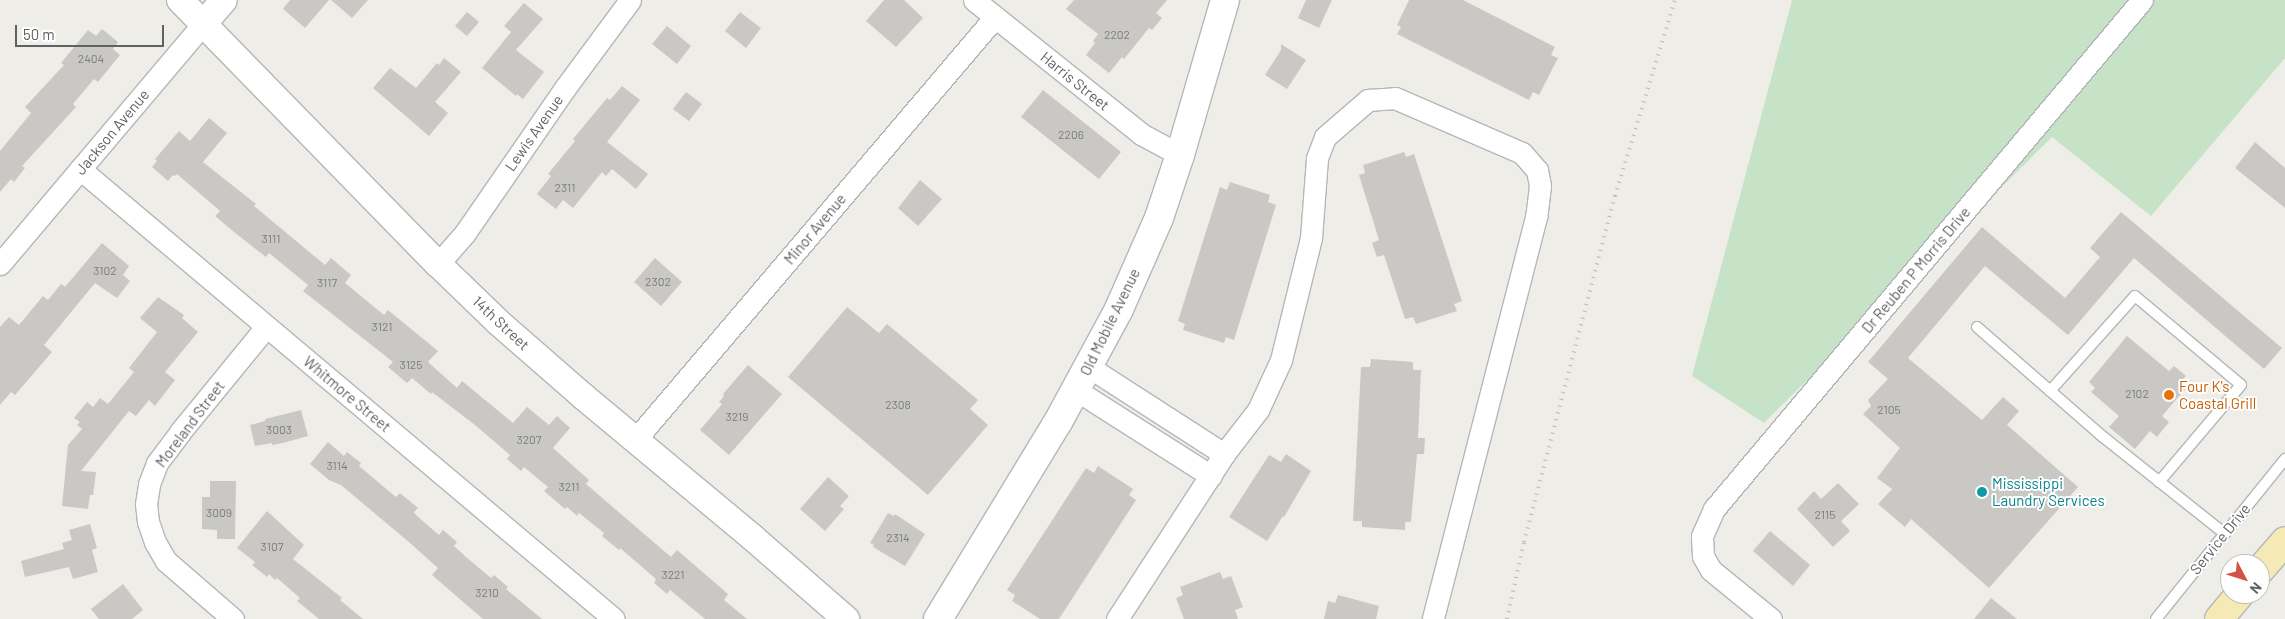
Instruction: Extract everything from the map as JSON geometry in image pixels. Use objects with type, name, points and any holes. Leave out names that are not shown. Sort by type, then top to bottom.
[{"type":"main road","name":"Old Mobile Avenue","points":[[938,619],[1082,379],[1138,266],[1159,218],[1180,155],[1225,0]]},
{"type":"main road","points":[[2270,558],[2285,541]]},
{"type":"main road","points":[[2220,619],[2232,604]]},
{"type":"street","name":"14th Street","points":[[180,0],[438,264],[505,328],[846,619]]},
{"type":"street","name":"Jackson Avenue","points":[[0,264],[224,0]]},
{"type":"street","name":"Lewis Avenue","points":[[438,264],[465,233],[565,88],[630,0]]},
{"type":"street","name":"Harris Street","points":[[974,0],[1141,134],[1180,155]]},
{"type":"street","name":"Dr Reuben P Morris Drive","points":[[1770,619],[1711,570],[1703,556],[1701,546],[1704,529],[1714,509],[2142,0]]},
{"type":"street","name":"Minor Avenue","points":[[635,440],[995,18]]},
{"type":"street","points":[[1117,619],[1224,454],[1258,410],[1281,360],[1311,238],[1317,158],[1325,137],[1368,100],[1395,98],[1522,153],[1537,170],[1540,186],[1536,217],[1433,619]]},
{"type":"street","name":"Whitmore Street","points":[[80,169],[266,328],[614,619]]},
{"type":"street","name":"Moreland Street","points":[[232,619],[166,561],[155,542],[148,522],[146,504],[149,484],[157,463],[180,432],[266,328]]},
{"type":"street","points":[[1082,379],[1224,454]]},
{"type":"street","points":[[1082,379],[1211,476]]},
{"type":"lane","points":[[2050,391],[2135,296],[2241,385],[2159,482]]},
{"type":"lane","points":[[1977,327],[2159,482],[2224,533]]},
{"type":"lane","name":"Service Drive","points":[[2156,619],[2285,459]]},
{"type":"green space","points":[[1792,0],[2285,0],[2285,58],[2151,216],[2052,137],[1764,423],[1692,376]]},
{"type":"building","points":[[290,0],[329,0],[305,28],[283,9]]},
{"type":"building","points":[[331,0],[368,0],[352,18]]},
{"type":"building","points":[[884,0],[904,0],[923,18],[896,47],[866,21]]},
{"type":"building","points":[[1074,0],[1167,0],[1156,13],[1162,18],[1152,30],[1149,28],[1124,59],[1122,57],[1109,73],[1086,55],[1095,43],[1093,41],[1098,34],[1066,9]]},
{"type":"building","points":[[1306,0],[1332,0],[1319,28],[1298,18]]},
{"type":"building","points":[[1409,0],[1463,0],[1555,47],[1551,55],[1558,58],[1539,95],[1533,92],[1529,100],[1397,34],[1401,27],[1397,25]]},
{"type":"building","points":[[524,3],[543,19],[516,50],[544,72],[523,99],[517,94],[516,96],[482,68],[511,32],[504,26]]},
{"type":"building","points":[[467,12],[479,22],[467,36],[455,26]]},
{"type":"building","points":[[740,12],[761,28],[746,48],[725,31]]},
{"type":"building","points":[[667,26],[691,46],[677,64],[652,44]]},
{"type":"building","points":[[102,29],[118,42],[113,49],[120,55],[98,82],[94,79],[73,104],[76,107],[22,166],[25,168],[14,182],[11,179],[0,192],[0,151],[31,113],[25,107],[64,65],[61,63],[88,30],[96,36]]},
{"type":"building","points":[[1281,44],[1306,60],[1287,89],[1265,75],[1281,50]]},
{"type":"building","points":[[444,58],[461,72],[435,102],[448,113],[429,136],[373,88],[390,68],[416,88],[437,63],[439,65]]},
{"type":"building","points":[[622,86],[640,100],[607,142],[648,174],[636,189],[612,169],[606,176],[602,172],[573,208],[563,200],[556,209],[537,194],[551,176],[548,174],[575,141],[573,139],[607,98],[610,100]]},
{"type":"building","points":[[1043,90],[1121,152],[1099,179],[1021,117]]},
{"type":"building","points":[[686,92],[702,104],[689,121],[673,109]]},
{"type":"building","points":[[209,118],[227,133],[203,162],[256,204],[254,206],[325,265],[331,258],[351,275],[345,283],[384,315],[388,310],[438,351],[428,362],[457,388],[462,381],[513,423],[527,407],[549,425],[557,416],[570,428],[553,448],[589,480],[586,484],[671,557],[677,550],[728,594],[724,600],[747,619],[705,619],[670,590],[667,594],[654,583],[656,579],[620,548],[619,550],[602,536],[604,533],[579,513],[577,516],[567,507],[565,509],[544,491],[548,487],[524,467],[521,471],[507,459],[510,455],[475,425],[412,378],[407,383],[388,367],[393,362],[303,291],[308,285],[269,253],[266,257],[215,216],[220,211],[177,174],[173,175],[168,181],[152,167],[157,161],[155,159],[179,131],[190,141]]},
{"type":"building","points":[[2255,142],[2285,168],[2285,208],[2235,168]]},
{"type":"building","points":[[1404,152],[1406,157],[1414,154],[1462,301],[1454,304],[1457,311],[1416,324],[1413,317],[1405,319],[1384,255],[1377,257],[1372,243],[1379,240],[1359,175],[1365,173],[1363,165]]},
{"type":"building","points":[[920,180],[942,199],[918,226],[898,208]]},
{"type":"building","points":[[1230,182],[1270,195],[1268,202],[1276,205],[1234,340],[1226,337],[1224,343],[1183,330],[1185,324],[1178,321],[1220,187],[1227,190]]},
{"type":"building","points":[[2121,212],[2282,348],[2264,369],[2134,258],[2068,335],[1985,266],[1908,358],[1982,420],[2003,397],[2019,411],[2007,425],[2078,487],[1989,588],[1911,519],[1905,527],[1878,504],[1892,489],[1877,478],[1900,448],[1863,414],[1871,406],[1868,400],[1888,379],[1868,362],[1982,227],[2065,298],[2100,257],[2090,248]]},
{"type":"building","points":[[102,243],[129,266],[123,275],[130,281],[117,298],[95,283],[44,345],[52,352],[15,395],[11,392],[0,405],[0,327],[9,317],[19,325],[43,296],[48,300],[61,284],[65,287]]},
{"type":"building","points":[[655,258],[682,282],[661,306],[634,282]]},
{"type":"building","points":[[158,297],[184,315],[182,318],[198,332],[165,372],[175,380],[155,406],[149,400],[136,416],[129,411],[81,471],[96,472],[93,495],[90,495],[88,509],[62,506],[68,445],[82,429],[77,425],[80,422],[74,418],[87,402],[93,407],[100,398],[108,404],[134,372],[129,368],[157,332],[140,318]]},
{"type":"building","points":[[847,307],[879,333],[887,324],[978,400],[970,409],[988,425],[928,495],[788,377]]},
{"type":"building","points":[[2127,336],[2169,371],[2174,366],[2186,376],[2180,382],[2187,387],[2162,416],[2169,422],[2157,437],[2150,431],[2135,449],[2109,427],[2119,416],[2091,392],[2095,388],[2089,382]]},
{"type":"building","points":[[1371,359],[1413,362],[1413,370],[1421,370],[1418,438],[1425,438],[1424,454],[1417,454],[1411,522],[1405,522],[1405,530],[1362,527],[1362,521],[1353,521],[1361,367],[1370,367]]},
{"type":"building","points":[[748,365],[782,394],[729,455],[700,430],[722,404],[719,402],[724,396],[723,394]]},
{"type":"building","points":[[301,410],[308,436],[283,443],[255,446],[250,425],[265,421],[265,419]]},
{"type":"building","points":[[328,442],[344,456],[347,452],[361,463],[359,466],[396,497],[400,493],[418,508],[414,512],[416,515],[439,535],[443,530],[457,542],[454,546],[466,557],[491,578],[494,575],[508,587],[506,589],[542,619],[483,619],[432,575],[438,568],[341,485],[329,480],[310,464]]},
{"type":"building","points":[[1286,454],[1311,471],[1284,517],[1267,541],[1229,517],[1269,455],[1281,462]]},
{"type":"building","points":[[1098,466],[1133,489],[1129,495],[1136,500],[1059,619],[1040,619],[1012,601],[1015,595],[1007,590],[1086,468],[1094,473]]},
{"type":"building","points":[[828,477],[849,496],[840,506],[844,509],[825,531],[800,509]]},
{"type":"building","points":[[210,481],[236,481],[235,539],[217,539],[217,530],[202,529],[202,497],[210,497]]},
{"type":"building","points":[[1838,483],[1859,504],[1841,521],[1850,531],[1833,547],[1797,509],[1814,491],[1821,499]]},
{"type":"building","points":[[267,511],[304,545],[293,559],[342,598],[340,600],[363,619],[319,619],[297,601],[300,598],[277,578],[275,580],[269,574],[267,577],[252,565],[255,562],[237,548]]},
{"type":"building","points":[[888,513],[894,516],[895,514],[925,534],[905,566],[873,547],[874,545],[870,543]]},
{"type":"building","points":[[90,524],[97,548],[92,550],[98,572],[73,579],[69,567],[25,577],[21,561],[64,549],[62,543],[72,540],[69,530]]},
{"type":"building","points":[[1770,531],[1810,565],[1793,586],[1753,551]]},
{"type":"building","points":[[1220,572],[1223,579],[1231,576],[1243,607],[1235,610],[1238,619],[1184,619],[1176,598],[1183,595],[1180,587]]},
{"type":"building","points":[[123,584],[143,610],[132,619],[99,619],[91,609]]},
{"type":"building","points":[[1338,595],[1379,606],[1376,619],[1324,619],[1328,601],[1335,603]]},
{"type":"building","points":[[1991,598],[2017,619],[1974,619]]},
{"type":"railway","points":[[1507,619],[1524,542],[1615,196],[1675,0]]},
{"type":"place","name":"Four K's Coastal Grill","points":[[2169,395]]},
{"type":"place","name":"Mississippi Laundry Services","points":[[1982,492]]}]
